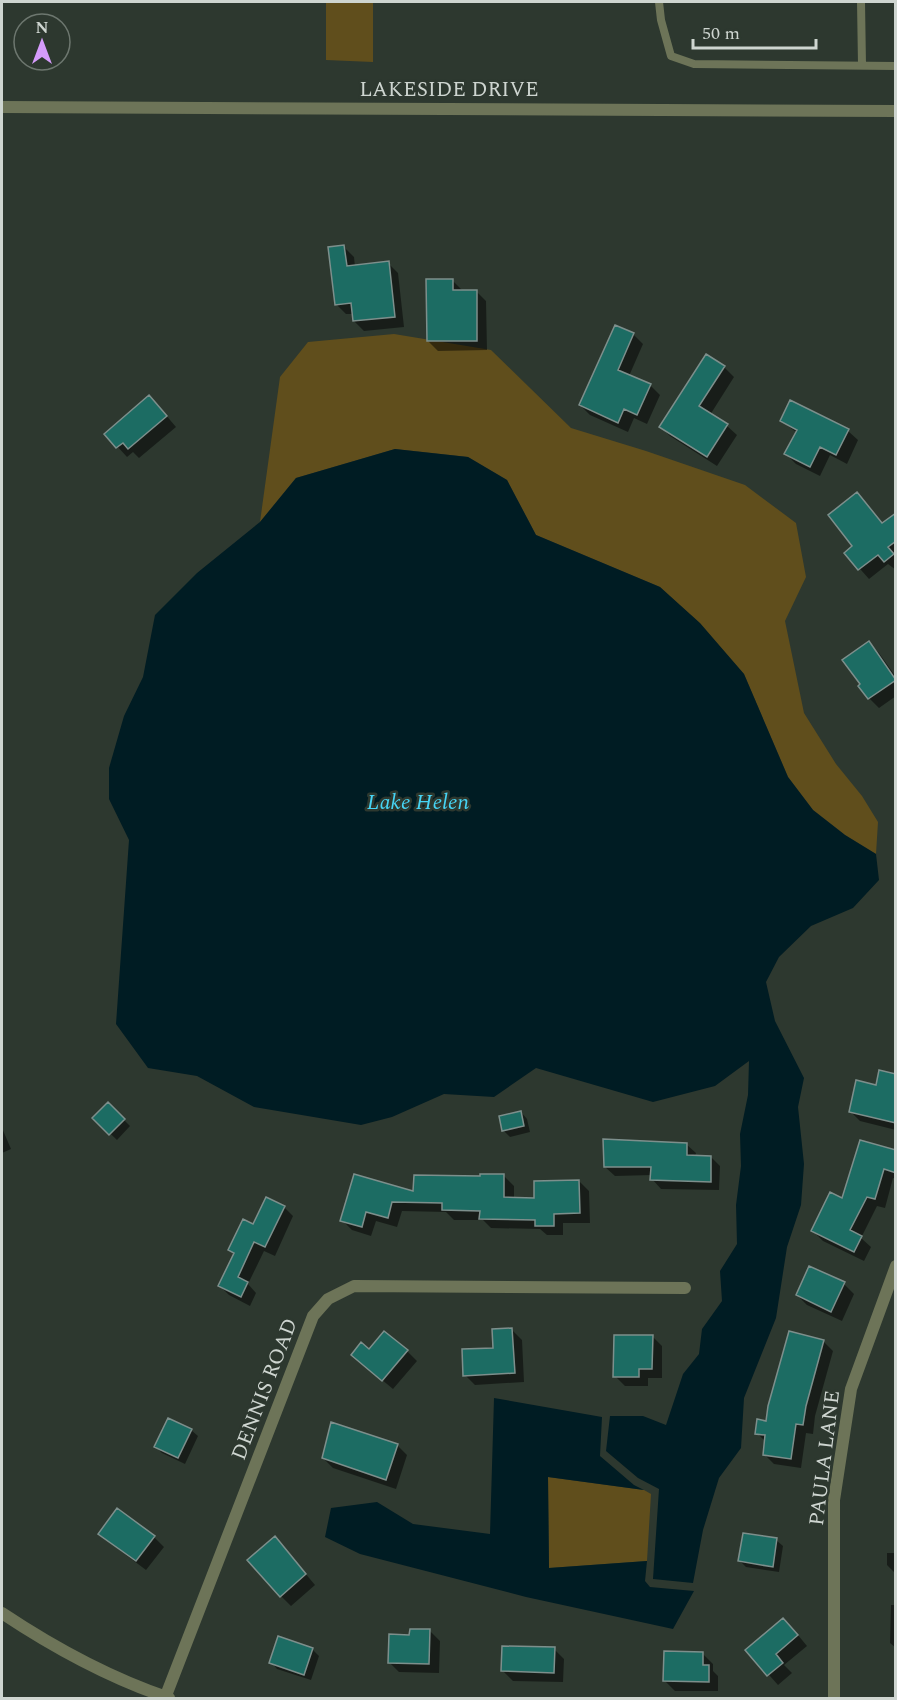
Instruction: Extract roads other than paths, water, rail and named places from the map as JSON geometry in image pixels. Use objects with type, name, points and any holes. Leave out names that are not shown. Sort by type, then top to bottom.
[{"type":"street","name":"LAKESIDE DRIVE","points":[[2,106],[896,111]]},
{"type":"street","name":"PAULA LANE","points":[[834,1698],[834,1500],[851,1389],[896,1266]]},
{"type":"street","name":"DENNIS ROAD","points":[[167,1698],[313,1316],[328,1299],[354,1286],[685,1288]]},
{"type":"street","points":[[2,1613],[33,1634],[118,1678],[167,1698]]},
{"type":"lane","points":[[659,2],[661,20],[671,56],[694,64],[896,66]]},
{"type":"lane","points":[[861,2],[862,65]]},
{"type":"water","name":"Lake Helen","points":[[395,449],[468,457],[507,480],[536,535],[660,587],[700,623],[744,674],[788,777],[813,810],[845,835],[876,854],[879,880],[853,908],[811,926],[779,957],[766,982],[775,1021],[804,1078],[798,1107],[804,1164],[801,1205],[787,1247],[776,1318],[744,1398],[741,1448],[719,1478],[703,1530],[693,1583],[653,1579],[659,1489],[638,1478],[606,1451],[610,1416],[643,1416],[666,1425],[683,1374],[699,1354],[702,1329],[722,1301],[720,1271],[737,1244],[736,1205],[741,1166],[740,1134],[748,1095],[749,1061],[715,1086],[653,1102],[536,1068],[494,1097],[444,1094],[392,1117],[361,1125],[254,1107],[197,1076],[148,1068],[116,1024],[129,840],[109,799],[109,768],[124,716],[143,677],[155,615],[197,573],[260,522],[296,478]]},
{"type":"water","points":[[494,1398],[602,1417],[600,1456],[634,1485],[644,1490],[548,1477],[549,1568],[647,1561],[645,1581],[650,1587],[694,1591],[673,1629],[526,1597],[360,1554],[325,1537],[331,1508],[377,1502],[413,1524],[490,1534]]}]
